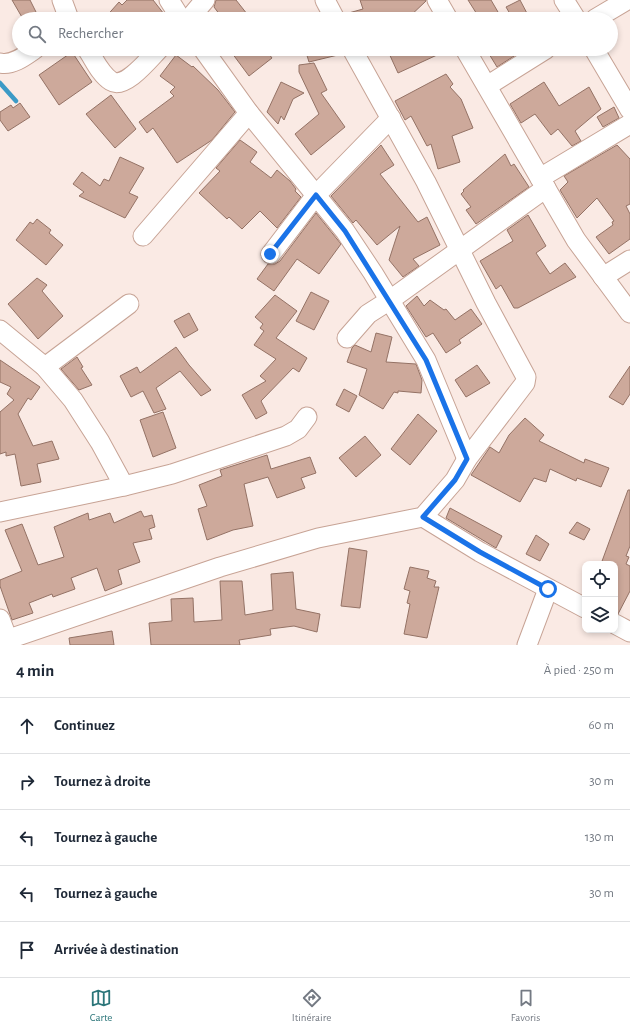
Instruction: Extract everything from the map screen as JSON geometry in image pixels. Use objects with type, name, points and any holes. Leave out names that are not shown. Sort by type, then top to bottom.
[{"type":"street","points":[[62,0],[67,12]]},
{"type":"street","points":[[169,0],[177,12]]},
{"type":"street","points":[[195,12],[205,0]]},
{"type":"street","points":[[325,0],[331,12]]},
{"type":"street","points":[[437,0],[444,12]]},
{"type":"street","points":[[564,0],[572,12]]},
{"type":"street","points":[[607,12],[627,0]]},
{"type":"street","points":[[0,63],[6,64],[26,56]]},
{"type":"street","points":[[92,56],[105,76],[117,84],[126,81],[152,56]]},
{"type":"street","points":[[207,56],[249,113],[345,231],[390,300],[426,360],[467,459]]},
{"type":"street","points":[[0,619],[4,641],[242,560],[318,538],[423,517],[455,480],[467,459],[525,383],[526,377],[486,303],[426,182],[356,56]]},
{"type":"street","points":[[469,56],[576,240],[630,313]]},
{"type":"street","points":[[487,86],[535,56]]},
{"type":"street","points":[[598,56],[630,110]]},
{"type":"street","points":[[143,236],[249,113]]},
{"type":"street","points":[[270,254],[316,195],[391,118]]},
{"type":"street","points":[[347,338],[368,314],[460,250],[543,183],[630,124]]},
{"type":"street","points":[[603,277],[630,260]]},
{"type":"street","points":[[45,367],[128,304]]},
{"type":"street","points":[[0,330],[45,367],[73,400],[100,442],[124,486]]},
{"type":"street","points":[[0,512],[124,486],[172,474],[286,436],[298,429],[307,417]]},
{"type":"street","points":[[423,517],[480,552],[582,606]]},
{"type":"street","points":[[527,645],[548,589]]},
{"type":"street","points":[[618,626],[630,632]]},
{"type":"building","points":[[12,0],[30,0],[36,12],[19,12]]},
{"type":"building","points":[[127,0],[153,0],[162,12],[110,12],[119,2],[122,5]]},
{"type":"building","points":[[216,0],[236,0],[245,12],[218,12],[214,7]]},
{"type":"building","points":[[360,0],[426,0],[414,12],[352,12],[363,9]]},
{"type":"building","points":[[468,0],[491,0],[498,12],[476,12]]},
{"type":"building","points":[[520,0],[526,12],[509,12],[506,7]]},
{"type":"building","points":[[66,56],[75,56],[92,82],[59,105],[39,75]]},
{"type":"building","points":[[175,56],[177,56],[192,67],[193,66],[218,90],[235,112],[212,140],[177,163],[153,128],[147,133],[139,122],[174,96],[170,92],[175,87],[160,76]]},
{"type":"building","points":[[234,56],[270,56],[272,58],[249,76]]},
{"type":"building","points":[[307,56],[334,56],[309,62]]},
{"type":"building","points":[[390,56],[435,56],[398,73]]},
{"type":"building","points":[[490,56],[514,56],[497,67]]},
{"type":"building","points":[[314,63],[327,90],[321,93],[345,127],[311,155],[295,134],[319,114],[299,72],[299,65]]},
{"type":"building","points":[[446,74],[453,84],[450,87],[461,99],[473,128],[452,136],[460,162],[438,169],[431,144],[427,146],[411,116],[405,120],[395,101]]},
{"type":"building","points":[[281,82],[304,93],[293,99],[284,120],[281,116],[278,124],[267,112]]},
{"type":"building","points":[[544,82],[559,106],[589,87],[601,109],[575,131],[581,141],[572,146],[558,129],[551,135],[535,114],[521,123],[510,104]]},
{"type":"building","points":[[111,95],[136,129],[115,148],[86,114]]},
{"type":"building","points":[[20,103],[30,117],[8,131],[0,120],[0,112],[11,105],[13,108]]},
{"type":"building","points":[[614,107],[619,118],[603,127],[597,117]]},
{"type":"building","points":[[240,140],[257,152],[250,162],[271,178],[277,170],[290,181],[296,189],[295,191],[301,197],[277,228],[260,211],[242,229],[229,217],[227,219],[199,193],[220,171],[216,168]]},
{"type":"building","points":[[381,145],[394,165],[380,174],[418,222],[427,217],[440,245],[413,259],[419,266],[403,277],[389,260],[400,226],[377,245],[356,220],[353,223],[331,196]]},
{"type":"building","points":[[617,145],[630,159],[630,204],[626,206],[630,214],[630,239],[609,254],[596,237],[613,225],[612,222],[614,221],[597,198],[577,218],[560,190],[568,182],[564,176]]},
{"type":"building","points":[[505,154],[511,166],[514,164],[529,187],[476,224],[466,210],[471,207],[461,194],[464,191],[463,190]]},
{"type":"building","points":[[120,157],[144,168],[129,193],[138,197],[125,218],[79,196],[84,192],[73,184],[82,172],[100,186],[104,179],[109,181]]},
{"type":"building","points":[[316,213],[341,244],[319,274],[297,259],[274,291],[257,279],[268,264],[275,264],[280,261]]},
{"type":"building","points":[[528,215],[546,246],[536,253],[550,274],[565,263],[576,277],[518,308],[514,308],[501,285],[496,289],[480,261],[513,241],[507,230]]},
{"type":"building","points":[[37,219],[51,230],[49,233],[63,245],[46,265],[16,240],[30,222],[33,224]]},
{"type":"building","points":[[37,278],[47,285],[42,291],[63,316],[38,339],[8,304]]},
{"type":"building","points":[[311,292],[329,301],[314,330],[296,321]]},
{"type":"building","points":[[275,295],[297,311],[276,338],[307,358],[299,372],[293,368],[261,401],[267,413],[256,419],[242,395],[266,381],[260,376],[276,359],[254,345],[264,331],[260,328],[263,324],[255,317]]},
{"type":"building","points":[[417,296],[424,306],[430,300],[444,310],[446,309],[455,320],[471,309],[482,324],[459,340],[461,343],[446,353],[433,333],[426,337],[406,306]]},
{"type":"building","points":[[189,313],[198,330],[184,338],[174,321]]},
{"type":"building","points":[[376,333],[392,337],[386,362],[416,364],[422,380],[421,393],[394,392],[383,409],[359,395],[367,369],[347,362],[352,348],[355,345],[371,352]]},
{"type":"building","points":[[176,347],[189,365],[211,390],[201,396],[180,371],[156,388],[166,409],[154,413],[143,391],[131,397],[120,376],[137,367],[140,373]]},
{"type":"building","points":[[77,357],[83,367],[81,368],[92,385],[79,390],[61,369]]},
{"type":"building","points":[[0,360],[40,387],[31,400],[28,398],[18,414],[33,446],[52,441],[59,459],[37,464],[41,482],[21,486],[15,454],[6,456],[6,452],[0,454],[0,412],[14,400],[7,394],[11,387],[0,382]]},
{"type":"building","points":[[477,365],[490,383],[466,397],[455,380]]},
{"type":"building","points":[[630,366],[630,394],[623,405],[609,397]]},
{"type":"building","points":[[344,389],[357,396],[349,412],[336,405]]},
{"type":"building","points":[[163,412],[176,448],[153,457],[140,420]]},
{"type":"building","points":[[418,414],[437,431],[410,465],[391,449]]},
{"type":"building","points":[[525,418],[544,435],[539,441],[584,463],[585,459],[609,468],[601,487],[577,478],[576,481],[550,469],[546,482],[534,478],[520,502],[471,475],[490,447],[499,453],[509,435]]},
{"type":"building","points":[[365,436],[381,455],[356,477],[339,458]]},
{"type":"building","points":[[267,455],[271,469],[310,457],[316,473],[301,478],[305,488],[277,498],[268,477],[244,484],[253,526],[233,530],[207,540],[198,509],[207,506],[199,485],[222,476],[220,470]]},
{"type":"building","points":[[628,490],[630,490],[630,546],[626,556],[629,557],[626,564],[630,566],[630,591],[618,614],[618,561],[602,561]]},
{"type":"building","points":[[450,508],[502,536],[496,548],[446,518]]},
{"type":"building","points":[[141,511],[144,517],[152,515],[155,527],[149,529],[152,539],[133,543],[140,562],[118,570],[122,584],[105,591],[97,568],[71,578],[75,589],[53,597],[52,594],[29,603],[33,613],[12,620],[0,586],[0,580],[22,571],[5,530],[22,524],[38,565],[64,557],[54,527],[88,513],[89,520],[110,513],[114,523]]},
{"type":"building","points":[[577,522],[590,529],[584,540],[569,533]]},
{"type":"building","points":[[536,535],[549,544],[540,561],[526,554]]},
{"type":"building","points":[[349,548],[367,551],[360,608],[341,606]]},
{"type":"building","points":[[410,567],[429,571],[427,578],[436,581],[434,587],[439,587],[427,638],[404,634],[410,604],[407,603],[410,591],[404,589]]},
{"type":"building","points":[[293,572],[296,609],[320,614],[317,632],[294,626],[270,629],[271,635],[239,640],[240,645],[151,645],[149,623],[172,621],[171,599],[193,598],[194,622],[222,620],[220,581],[242,581],[245,615],[273,610],[271,574]]},
{"type":"building","points":[[112,631],[114,645],[70,645],[69,638]]},
{"type":"waterway","points":[[0,83],[16,101]]},
{"type":"route","points":[[270,254],[316,195],[345,231],[373,273],[426,360],[467,459],[455,480],[423,517],[480,552],[548,589]]}]
